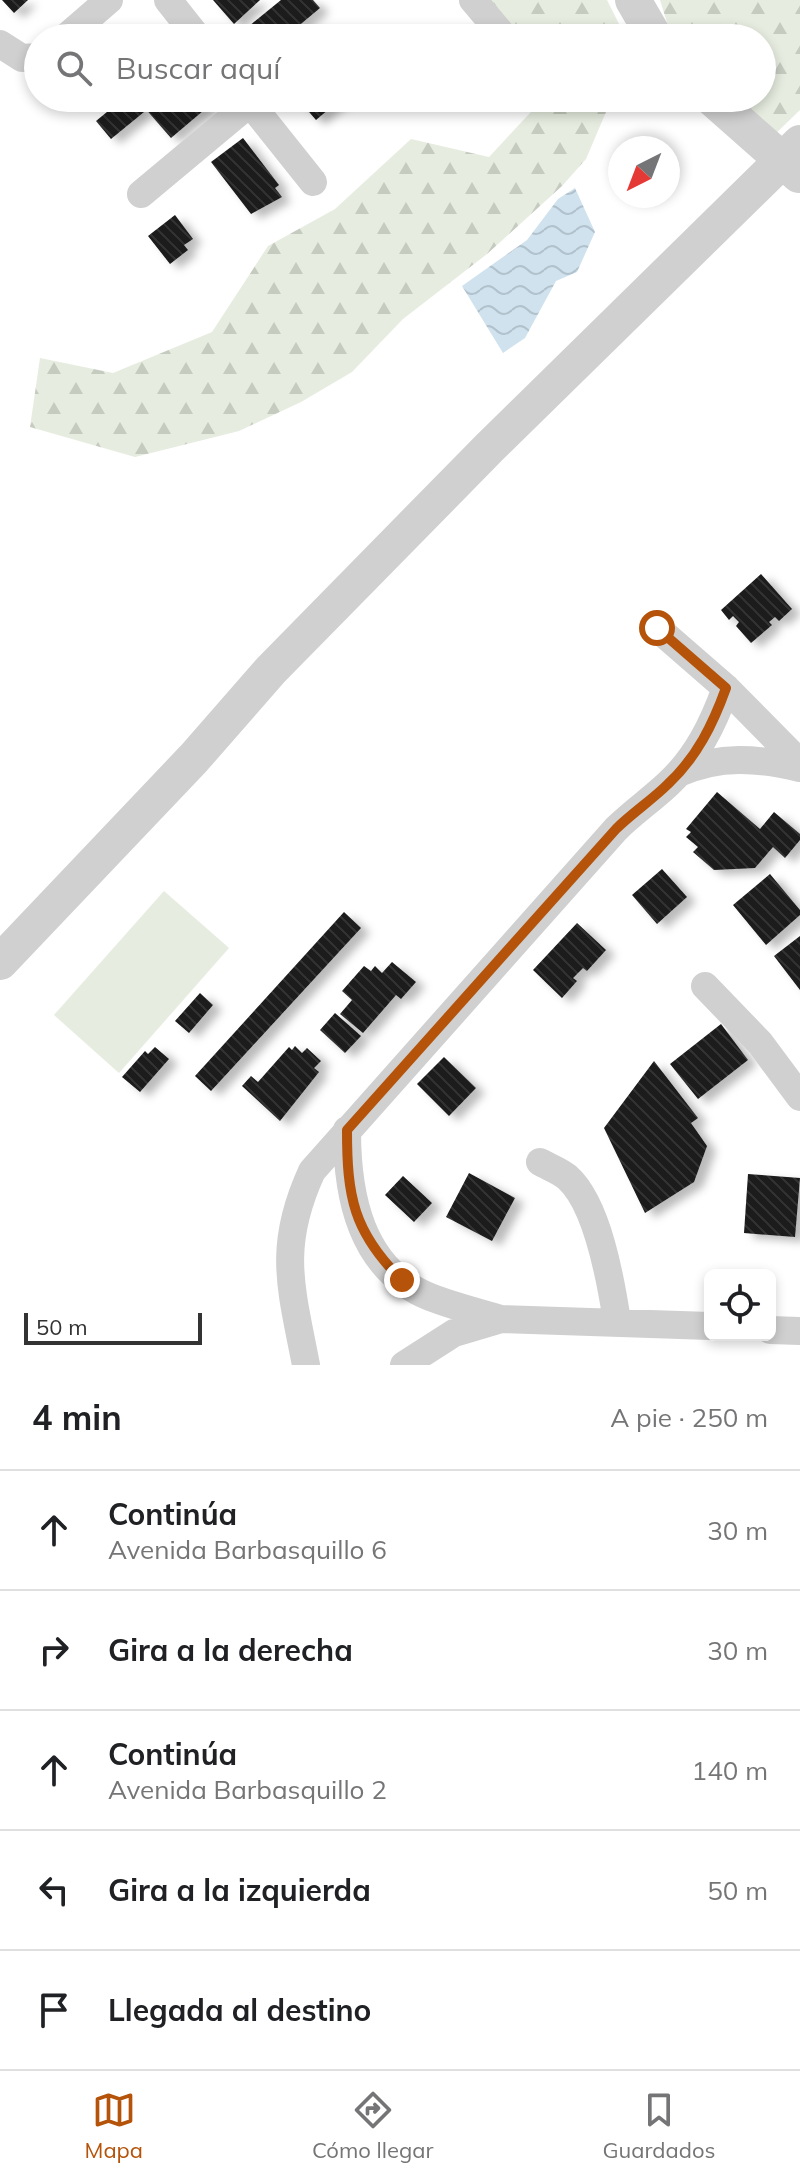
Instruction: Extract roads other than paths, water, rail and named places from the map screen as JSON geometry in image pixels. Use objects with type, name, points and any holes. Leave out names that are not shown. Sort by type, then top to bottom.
[{"type":"street","points":[[81,24],[109,0]]},
{"type":"street","points":[[168,0],[187,24]]},
{"type":"street","points":[[473,0],[493,24]]},
{"type":"street","points":[[633,0],[647,24]]},
{"type":"street","points":[[1,45],[24,58]]},
{"type":"street","points":[[141,194],[235,112]]},
{"type":"street","points":[[257,112],[313,182]]},
{"type":"street","points":[[0,962],[194,758],[271,670],[793,160],[730,112]]},
{"type":"street","points":[[657,628],[726,688],[800,766]]},
{"type":"street","points":[[306,1365],[291,1287],[289,1234],[297,1204],[312,1171],[616,829],[693,757],[714,721],[726,688]]},
{"type":"street","points":[[678,773],[721,759],[800,766]]},
{"type":"street","points":[[705,986],[760,1043],[800,1097]]},
{"type":"street","points":[[347,1130],[347,1177],[353,1206],[364,1234],[380,1259],[402,1280],[427,1296],[501,1319],[704,1326]]},
{"type":"street","points":[[540,1162],[567,1177],[585,1199],[611,1281],[617,1321]]},
{"type":"street","points":[[404,1365],[454,1333],[501,1319]]},
{"type":"street","points":[[776,1330],[800,1331]]},
{"type":"water","points":[[575,188],[595,232],[577,272],[556,281],[525,338],[503,353],[462,286],[527,240],[558,199]]}]
